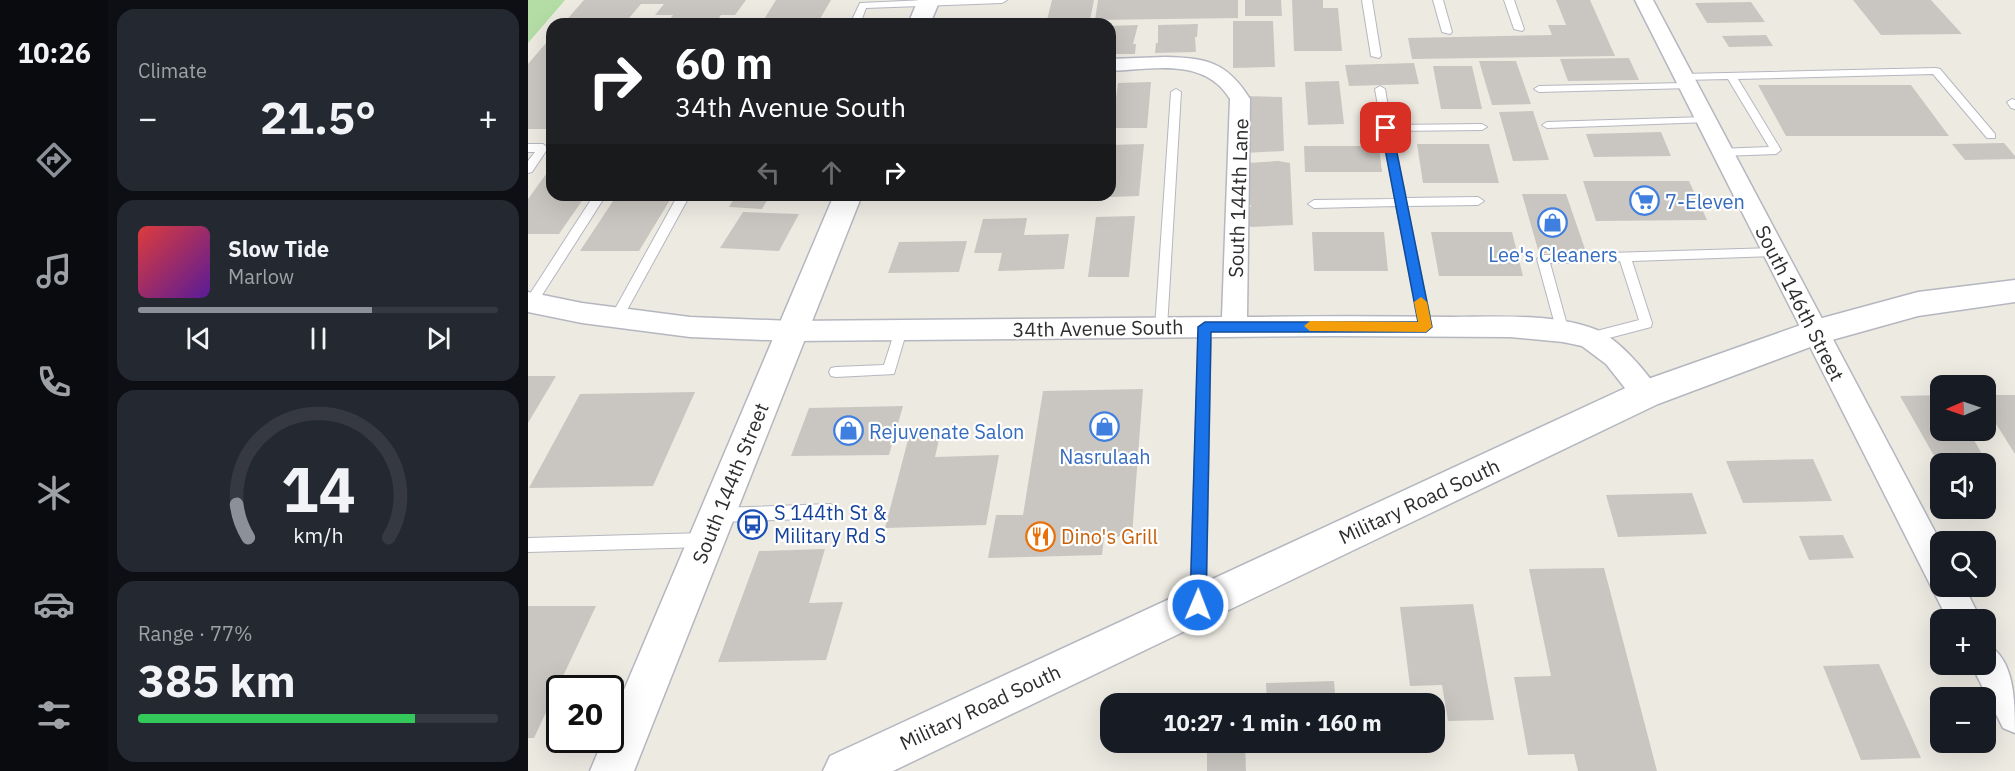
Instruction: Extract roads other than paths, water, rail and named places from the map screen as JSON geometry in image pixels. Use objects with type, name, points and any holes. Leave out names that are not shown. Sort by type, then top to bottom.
[{"type":"street","name":"South 146th Street","points":[[1644,0],[1930,553]]},
{"type":"street","points":[[921,18],[928,1]]},
{"type":"street","name":"South 144th Lane","points":[[1116,65],[1180,63],[1204,66],[1224,75],[1235,86],[1240,99],[1234,327]]},
{"type":"street","name":"South 144th Street","points":[[612,771],[845,201]]},
{"type":"street","name":"Military Road South","points":[[845,771],[1647,394],[1815,332],[1918,304],[2015,291]]},
{"type":"street","name":"34th Avenue South","points":[[530,303],[616,318],[690,327],[791,331],[1510,327],[1563,332],[1590,338],[1615,357],[1647,394]]},
{"type":"street","points":[[1993,675],[2015,716]]},
{"type":"lane","points":[[858,18],[863,5],[1002,0]]},
{"type":"lane","points":[[1366,0],[1376,56]]},
{"type":"lane","points":[[1438,0],[1446,32]]},
{"type":"lane","points":[[1509,0],[1519,29]]},
{"type":"lane","points":[[1539,89],[1685,82],[1731,76],[1936,70],[1991,136]]},
{"type":"lane","points":[[1722,152],[1776,150],[1731,76]]},
{"type":"lane","points":[[1380,89],[1426,327]]},
{"type":"lane","points":[[1161,328],[1176,92]]},
{"type":"lane","points":[[1547,125],[1705,120]]},
{"type":"lane","points":[[1386,128],[1482,127]]},
{"type":"lane","points":[[528,148],[546,148]]},
{"type":"lane","points":[[528,169],[546,150]]},
{"type":"lane","points":[[530,303],[596,201]]},
{"type":"lane","points":[[616,318],[681,201]]},
{"type":"lane","points":[[1314,204],[1478,201]]},
{"type":"lane","points":[[1563,332],[1542,259],[1774,252]]},
{"type":"lane","points":[[1590,338],[1646,323],[1625,257]]},
{"type":"lane","points":[[1198,605],[1205,327]]},
{"type":"lane","points":[[836,372],[889,370],[901,330]]},
{"type":"lane","points":[[528,545],[711,528],[830,512]]},
{"type":"place","name":"7-Eleven","points":[[1644,201]]},
{"type":"place","name":"Lee's Cleaners","points":[[1553,223]]},
{"type":"place","name":"Nasrulaah","points":[[1105,426]]},
{"type":"place","name":"Rejuvenate Salon","points":[[848,431]]},
{"type":"place","name":"S 144th St & Military Rd S","points":[[753,524]]},
{"type":"place","name":"Dino's Grill","points":[[1040,536]]}]
